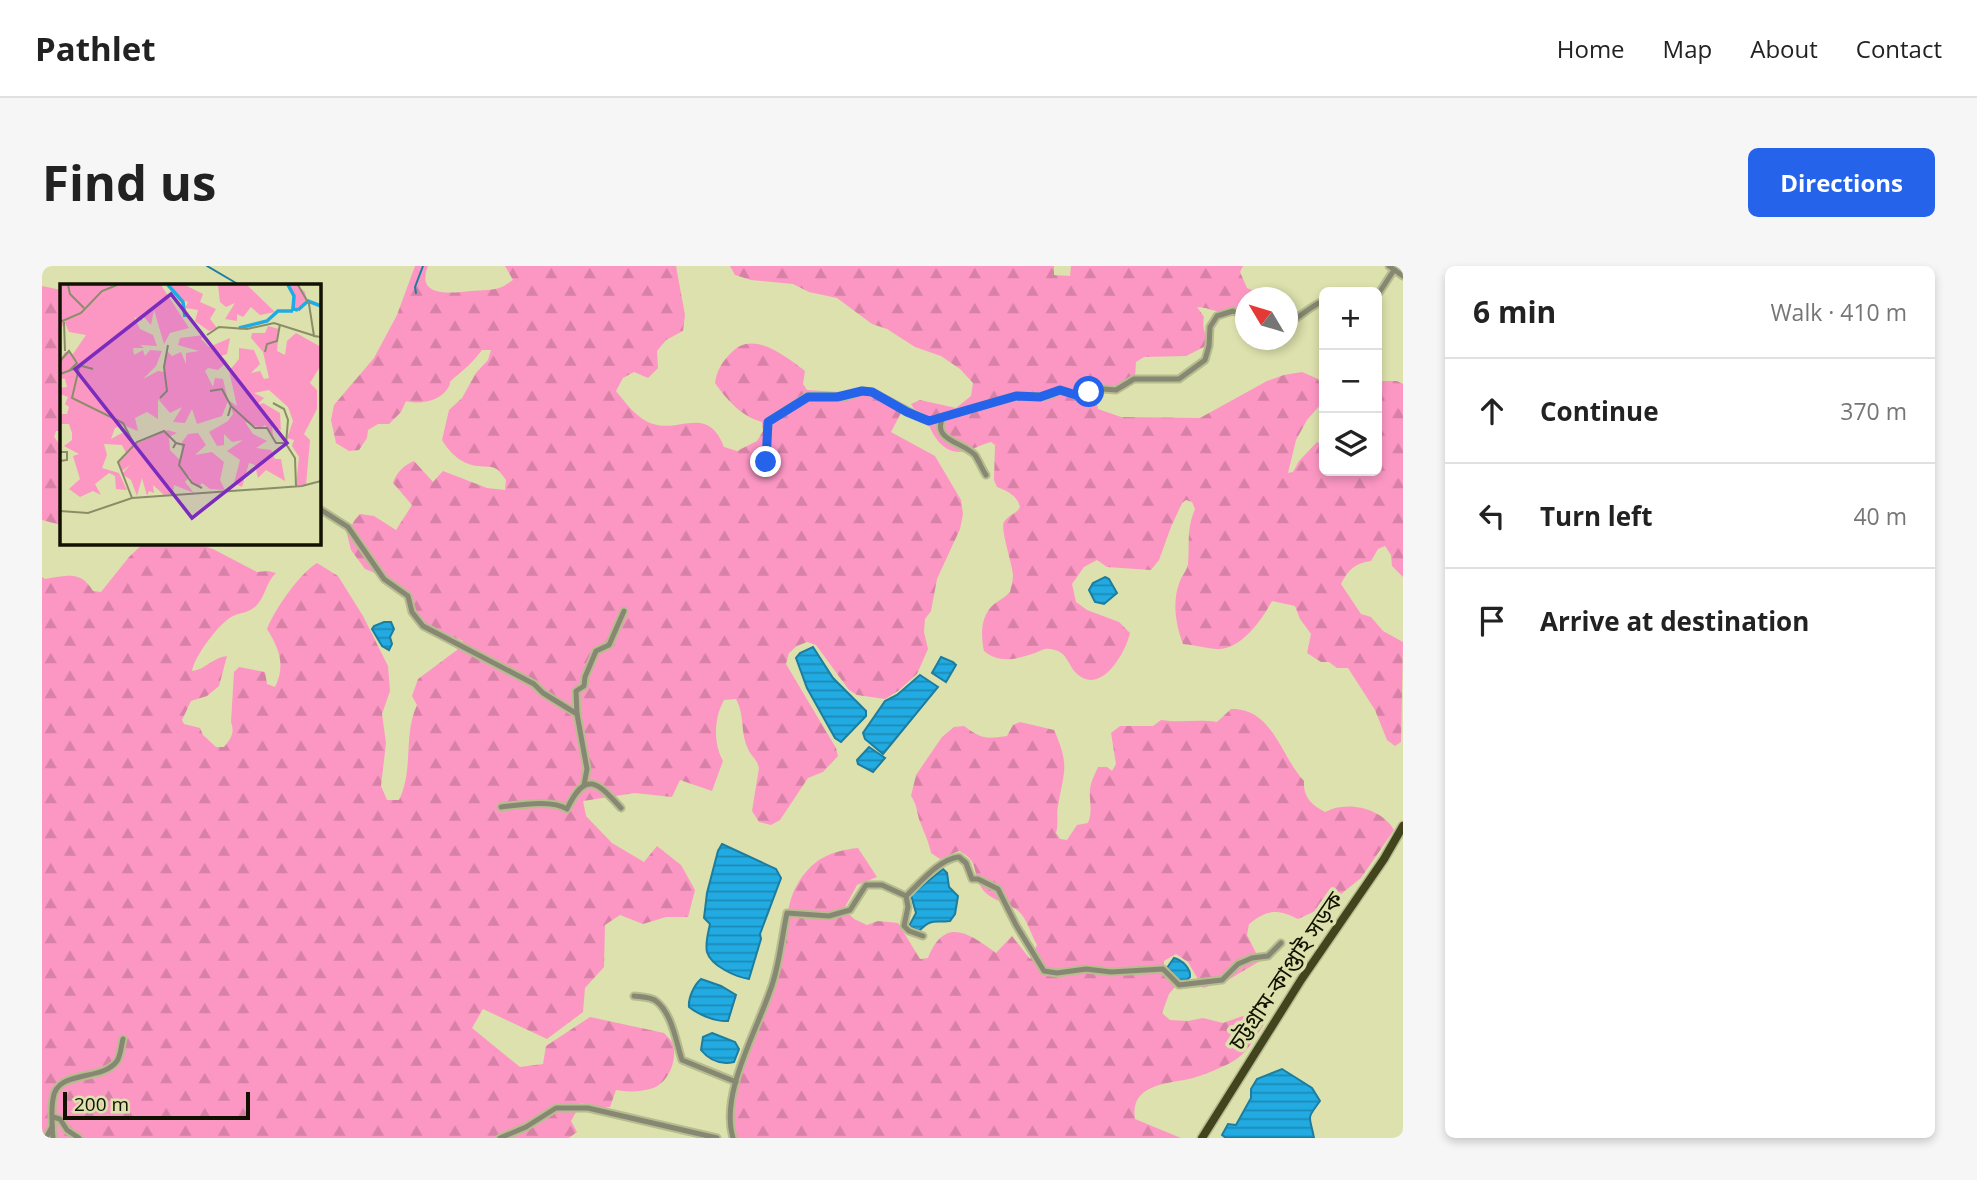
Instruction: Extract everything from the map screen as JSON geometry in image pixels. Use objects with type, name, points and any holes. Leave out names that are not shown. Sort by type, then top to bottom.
[{"type":"main road","name":"চট্টগ্রাম-কাপ্তাই সড়ক","points":[[1202,1138],[1301,980],[1374,874],[1403,826]]},
{"type":"street","points":[[1382,287],[1391,268],[1403,276]]},
{"type":"street","points":[[1298,318],[1309,312],[1319,302]]},
{"type":"street","points":[[766,474],[768,422],[808,397],[837,397],[862,391],[872,392],[929,421],[1016,396],[1040,397],[1060,390],[1076,395],[1104,389],[1116,390],[1134,379],[1174,381],[1205,360],[1210,327],[1217,316],[1235,312]]},
{"type":"street","points":[[943,416],[940,421],[941,432],[945,438],[974,455],[986,475]]},
{"type":"street","points":[[320,509],[348,527],[384,579],[408,596],[412,612],[423,626],[534,684],[577,714]]},
{"type":"street","points":[[584,785],[587,769],[577,714],[576,691],[584,686],[596,651],[609,645],[624,611]]},
{"type":"street","points":[[501,807],[556,804],[567,809],[576,791],[584,785],[598,785],[608,791],[621,808]]},
{"type":"street","points":[[906,896],[935,869],[952,858],[959,857],[966,863],[972,879],[978,879],[998,889],[1016,925],[1044,971],[1048,972],[1163,969],[1179,985],[1206,984],[1222,980],[1245,960],[1268,956],[1280,943]]},
{"type":"street","points":[[733,1138],[730,1113],[736,1082],[772,985],[787,913],[829,916],[850,910],[866,885],[882,886],[906,896]]},
{"type":"street","points":[[906,896],[908,908],[904,926],[923,936]]},
{"type":"street","points":[[634,996],[654,999],[662,1008],[669,1019],[682,1060],[736,1082]]},
{"type":"street","points":[[53,1138],[53,1098],[58,1088],[68,1079],[89,1076],[117,1061],[123,1039]]},
{"type":"street","points":[[500,1138],[526,1128],[556,1108],[588,1108],[717,1138]]},
{"type":"street","points":[[53,1117],[60,1119],[67,1130],[79,1138]]},
{"type":"street","points":[[46,1138],[52,1127]]},
{"type":"green space","points":[[415,266],[428,266],[425,276],[431,288],[454,292],[492,290],[504,286],[513,280],[505,266],[676,266],[685,315],[683,331],[666,340],[657,351],[658,368],[648,378],[634,372],[623,378],[616,391],[632,410],[647,422],[663,426],[701,423],[717,434],[724,447],[737,451],[757,441],[763,431],[762,422],[735,407],[715,383],[723,363],[739,346],[758,344],[778,352],[805,371],[803,384],[807,390],[873,394],[902,411],[891,432],[935,456],[961,500],[963,514],[960,529],[937,579],[931,611],[925,619],[924,632],[928,649],[917,674],[885,699],[857,695],[849,690],[816,645],[807,642],[789,653],[786,664],[836,748],[838,756],[823,772],[808,778],[780,820],[771,825],[759,822],[752,811],[759,768],[744,737],[741,711],[736,699],[724,700],[718,715],[716,739],[723,761],[712,791],[680,780],[672,797],[635,793],[583,801],[586,816],[612,843],[644,862],[657,846],[681,865],[695,890],[688,917],[666,917],[643,924],[620,915],[605,925],[604,967],[585,988],[583,1012],[547,1039],[483,1009],[472,1028],[520,1067],[543,1064],[546,1046],[590,1017],[664,1033],[672,1042],[673,1063],[662,1082],[642,1091],[616,1090],[610,1107],[601,1108],[581,1103],[571,1121],[577,1132],[569,1138],[42,1138],[42,577],[78,577],[93,591],[101,592],[143,544],[198,544],[257,572],[276,573],[257,605],[233,616],[214,633],[202,649],[192,671],[227,656],[219,686],[207,696],[191,701],[182,720],[184,724],[200,728],[203,735],[216,747],[224,747],[232,732],[234,672],[239,667],[265,672],[267,684],[275,687],[280,671],[280,657],[267,629],[276,612],[295,583],[317,563],[338,576],[363,616],[388,666],[390,691],[382,714],[386,743],[381,786],[387,800],[399,800],[406,777],[410,728],[417,705],[412,696],[418,679],[457,650],[463,641],[428,626],[414,610],[409,593],[390,579],[365,569],[351,550],[347,534],[360,514],[374,516],[396,530],[412,505],[393,483],[401,470],[414,461],[433,482],[443,471],[487,488],[505,490],[506,480],[494,468],[472,465],[461,460],[442,440],[449,410],[462,398],[476,373],[488,360],[491,350],[482,350],[435,399],[423,402],[406,401],[401,412],[389,424],[378,424],[368,430],[367,438],[359,450],[349,451],[336,443],[331,420],[334,405],[374,358],[397,315]]},
{"type":"green space","points":[[730,266],[1054,266],[1054,275],[1070,276],[1071,266],[1243,266],[1240,272],[1247,287],[1235,287],[1235,313],[1197,307],[1204,317],[1206,346],[1186,356],[1144,357],[1136,362],[1135,377],[1116,385],[1094,388],[1098,409],[1121,417],[1200,418],[1267,381],[1302,372],[1318,379],[1319,406],[1307,420],[1296,440],[1288,473],[1293,472],[1299,461],[1317,442],[1319,476],[1382,476],[1382,381],[1397,381],[1403,384],[1403,577],[1392,566],[1391,555],[1385,546],[1378,549],[1371,561],[1353,568],[1341,584],[1361,614],[1371,617],[1383,631],[1403,642],[1401,742],[1395,746],[1387,740],[1375,710],[1348,668],[1337,668],[1307,653],[1311,634],[1300,619],[1295,606],[1272,601],[1242,640],[1225,648],[1183,644],[1175,607],[1180,581],[1188,564],[1189,530],[1195,509],[1192,502],[1186,500],[1171,527],[1159,560],[1151,570],[1107,567],[1097,560],[1084,567],[1072,584],[1076,602],[1087,610],[1119,622],[1130,633],[1118,660],[1103,676],[1094,680],[1085,679],[1076,673],[1064,655],[1056,650],[1046,649],[1009,659],[996,658],[984,651],[982,634],[985,616],[992,606],[1010,592],[1013,575],[1003,526],[1008,517],[1017,512],[1019,503],[1014,496],[997,487],[994,480],[995,445],[991,442],[966,451],[952,451],[936,439],[926,415],[914,409],[911,404],[920,400],[956,408],[971,396],[973,383],[960,369],[941,356],[915,347],[887,329],[872,324],[837,298],[809,292],[793,284],[751,280],[735,275]]},
{"type":"green space","points":[[42,286],[60,290],[60,431],[56,431],[54,437],[60,445],[60,525],[42,520]]},
{"type":"green space","points":[[1231,709],[1257,716],[1266,725],[1304,781],[1307,796],[1316,806],[1325,812],[1349,806],[1364,808],[1385,819],[1394,830],[1361,878],[1326,906],[1298,919],[1284,913],[1266,913],[1249,924],[1247,935],[1260,961],[1228,980],[1203,988],[1188,962],[1176,954],[1164,961],[1164,975],[1175,987],[1169,994],[1162,1013],[1170,1020],[1203,1018],[1223,1023],[1254,1012],[1270,1014],[1243,1054],[1234,1061],[1198,1077],[1153,1087],[1138,1098],[1135,1119],[1181,1138],[735,1138],[737,1092],[750,1049],[775,985],[783,953],[790,903],[803,876],[823,858],[839,851],[858,848],[877,877],[857,885],[844,909],[854,919],[867,925],[878,921],[898,923],[920,959],[928,958],[942,936],[959,932],[996,953],[1012,936],[1030,959],[1037,945],[1024,918],[1013,907],[985,892],[970,859],[959,851],[940,859],[931,853],[911,796],[916,775],[942,737],[954,727],[964,726],[984,737],[1007,736],[1013,725],[1020,722],[1054,730],[1064,760],[1056,833],[1060,839],[1067,840],[1077,825],[1088,823],[1091,786],[1098,767],[1107,767],[1112,771],[1116,764],[1111,733],[1120,726],[1153,726],[1161,720],[1217,722]]},
{"type":"water","points":[[1105,577],[1117,593],[1104,604],[1095,602],[1089,590],[1093,583]]},
{"type":"water","points":[[384,622],[391,622],[394,629],[389,650],[382,646],[372,629]]},
{"type":"water","points":[[813,647],[833,678],[866,711],[866,716],[841,742],[835,738],[807,688],[796,658]]},
{"type":"water","points":[[941,657],[956,665],[946,682],[932,673]]},
{"type":"water","points":[[920,675],[938,687],[883,754],[865,739],[863,733],[885,701],[897,695]]},
{"type":"water","points":[[869,747],[885,758],[873,772],[858,764],[857,760]]},
{"type":"water","points":[[722,844],[776,869],[781,878],[760,934],[761,939],[749,979],[719,966],[707,952],[710,924],[704,918],[707,893]]},
{"type":"water","points":[[943,869],[947,873],[949,887],[958,896],[955,914],[950,921],[933,922],[919,931],[909,926],[916,913],[911,895]]},
{"type":"water","points":[[1174,958],[1183,963],[1189,971],[1190,977],[1182,984],[1167,968]]},
{"type":"water","points":[[701,979],[736,995],[728,1021],[708,1017],[689,1007],[692,992]]},
{"type":"water","points":[[712,1033],[735,1042],[739,1049],[734,1062],[715,1061],[701,1050],[703,1037]]},
{"type":"water","points":[[1282,1069],[1312,1088],[1320,1101],[1310,1118],[1314,1138],[1226,1138],[1222,1135],[1228,1124],[1236,1125],[1251,1098],[1251,1089],[1257,1079]]},
{"type":"waterway","points":[[207,266],[236,283]]},
{"type":"waterway","points":[[416,293],[415,287],[423,266]]},
{"type":"route","points":[[766,462],[768,422],[800,399],[808,397],[845,397],[862,391],[872,392],[929,421],[1016,396],[1048,396],[1060,390],[1076,395],[1089,392]]}]
